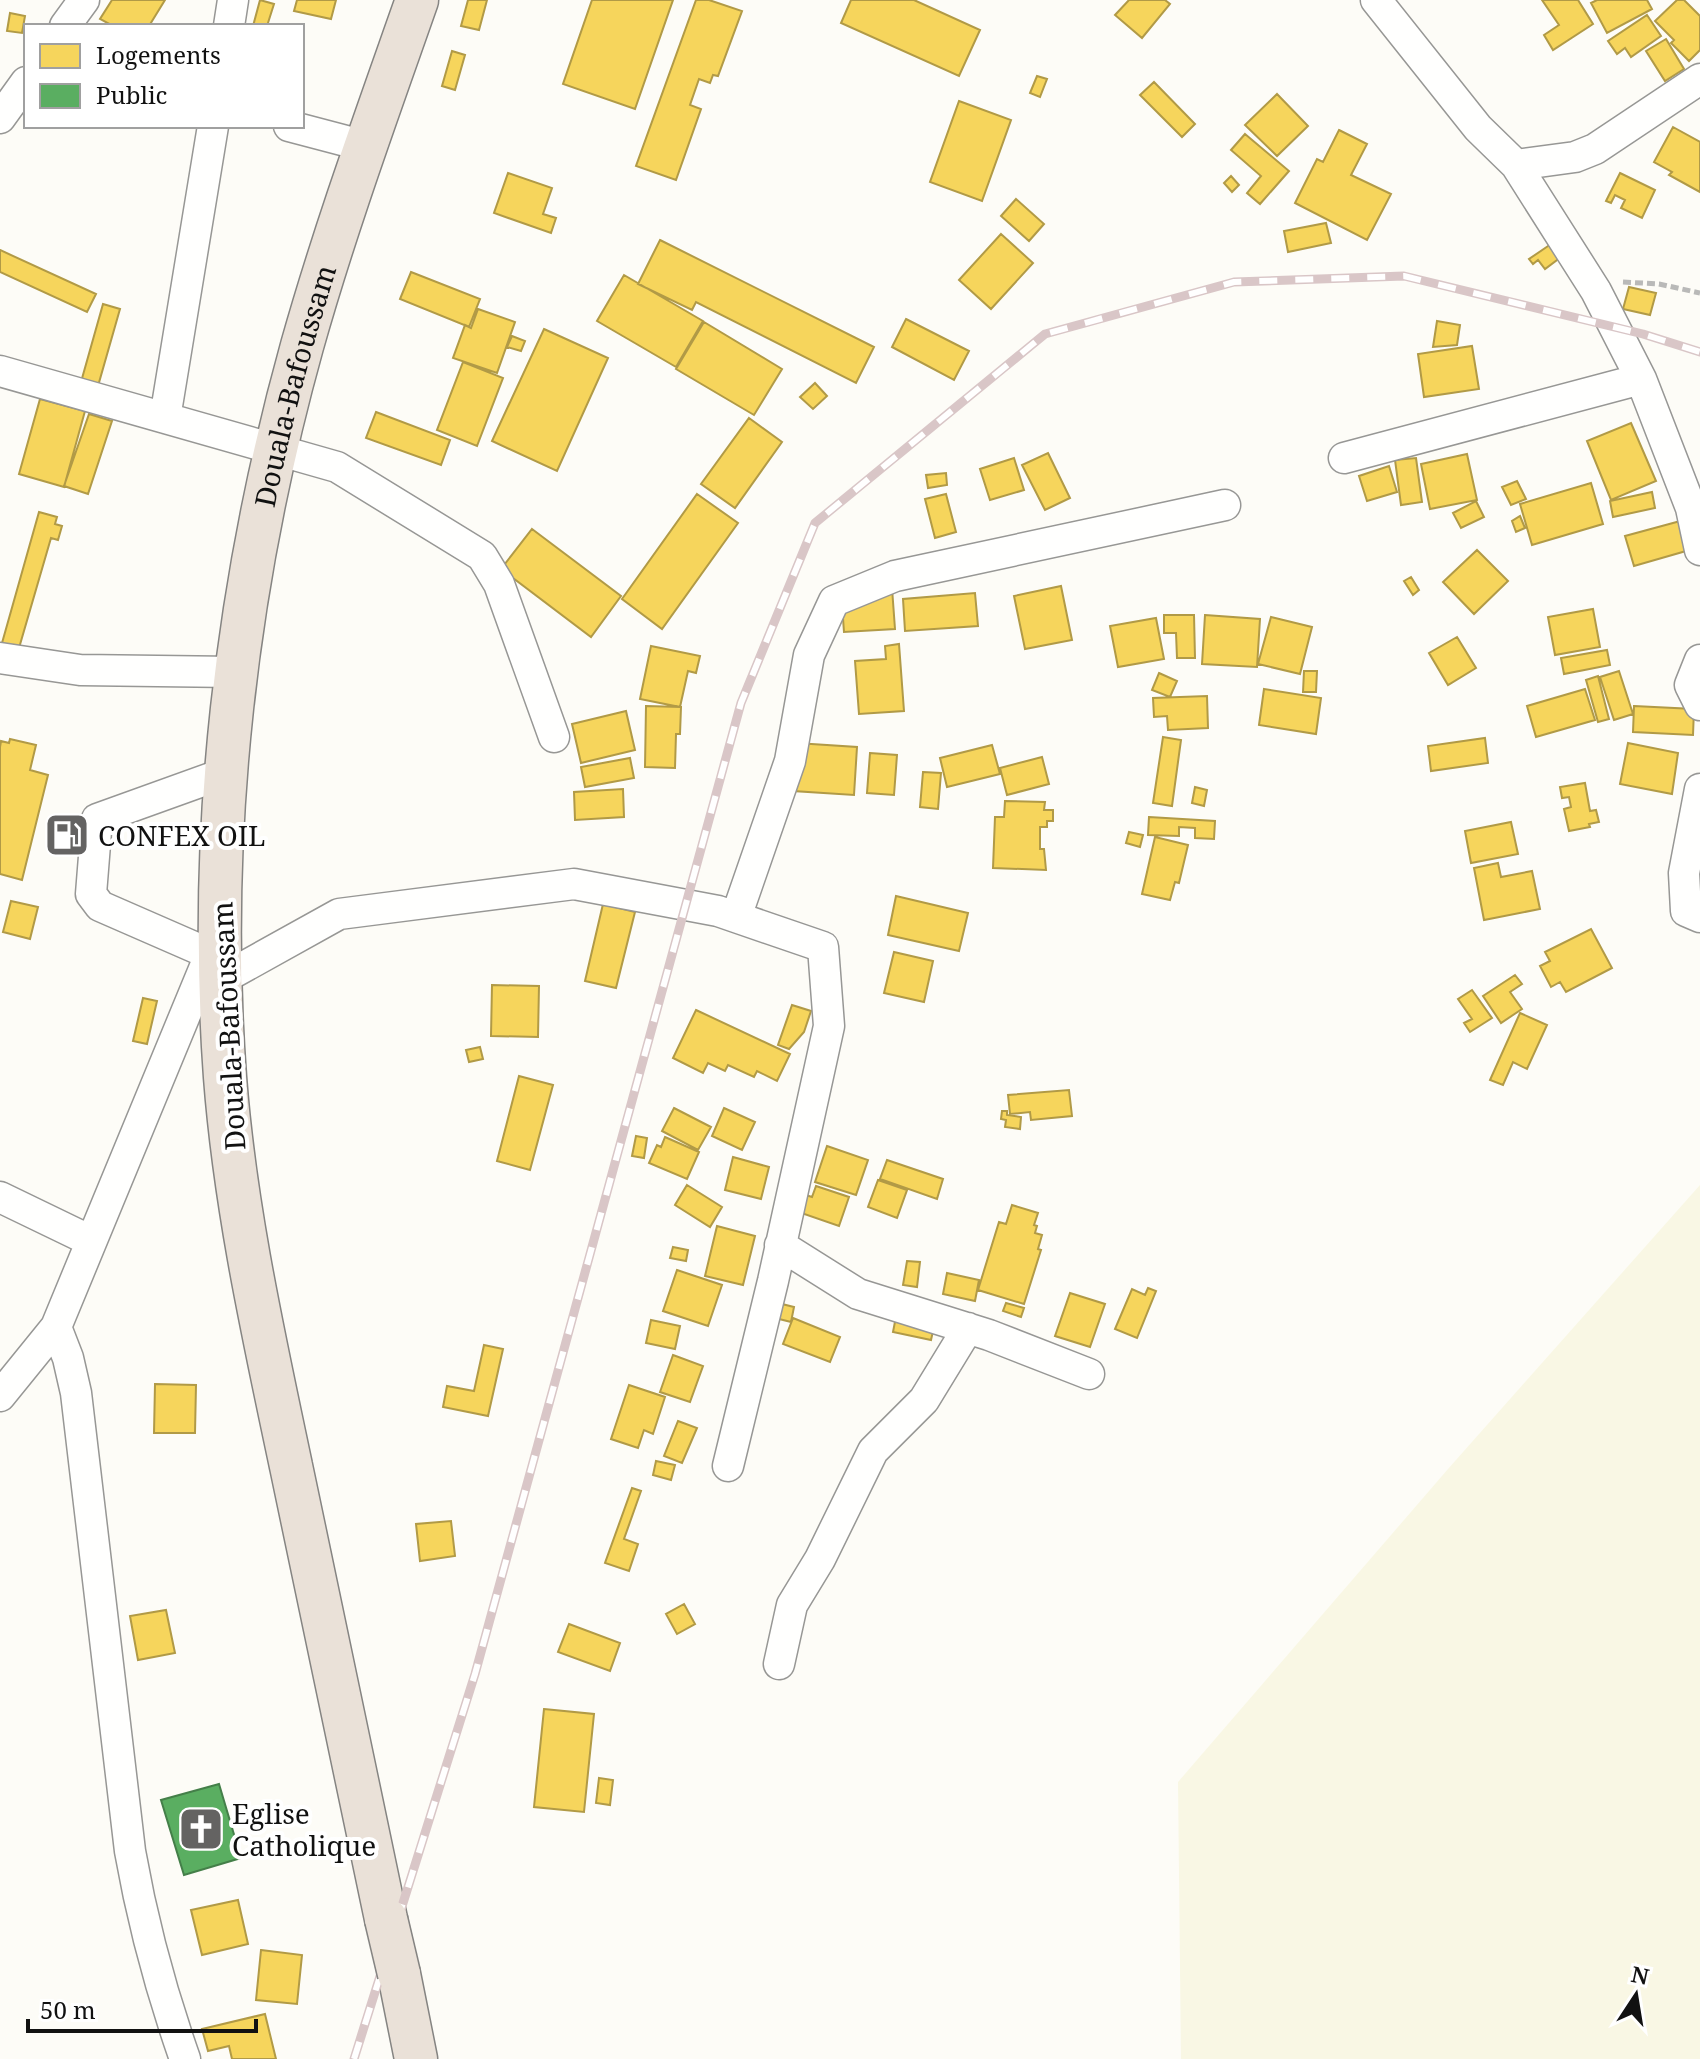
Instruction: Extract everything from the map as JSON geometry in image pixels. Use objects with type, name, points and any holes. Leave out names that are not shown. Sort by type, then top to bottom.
[{"type":"highway","name":"Douala-Bafoussam","points":[[416,2059],[262,1327],[232,1142],[217,954],[225,773],[235,672],[277,450],[302,346],[365,146],[417,0]]},
{"type":"street","points":[[66,24],[84,0]]},
{"type":"street","points":[[229,24],[233,0]]},
{"type":"street","points":[[1376,0],[1478,128],[1516,165],[1596,291],[1641,379],[1691,508],[1700,550]]},
{"type":"street","points":[[1516,165],[1575,157],[1595,149],[1700,79]]},
{"type":"street","points":[[0,118],[24,85]]},
{"type":"street","points":[[165,418],[213,128]]},
{"type":"street","points":[[297,128],[365,146]]},
{"type":"street","points":[[0,371],[337,467],[482,556],[499,584],[554,737]]},
{"type":"street","points":[[1344,458],[1641,379]]},
{"type":"street","points":[[736,917],[790,761],[809,655],[834,601],[895,576],[1225,505]]},
{"type":"street","points":[[0,658],[80,670],[235,672]]},
{"type":"street","points":[[1700,660],[1690,685],[1700,705]]},
{"type":"street","points":[[225,773],[97,819],[91,894],[100,906],[217,954],[339,914],[574,884],[718,911],[823,947],[829,1026],[728,1466]]},
{"type":"street","points":[[1700,789],[1684,873],[1686,911],[1700,917]]},
{"type":"street","points":[[0,1396],[56,1327],[217,954]]},
{"type":"street","points":[[0,1197],[91,1241]]},
{"type":"street","points":[[780,1245],[858,1294],[968,1328],[1089,1374]]},
{"type":"street","points":[[56,1327],[68,1358],[76,1393],[130,1851],[149,1948],[180,2045],[163,2059]]},
{"type":"street","points":[[779,1664],[792,1605],[820,1559],[873,1451],[924,1400],[968,1328]]},
{"type":"path","points":[[1596,291],[1628,280],[1700,293]]},
{"type":"shaded area","points":[[1700,1185],[1700,2059],[1181,2059],[1178,1782],[1448,1469]]},
{"type":"building: Logements","points":[[112,0],[165,0],[150,24],[109,24],[100,19]]},
{"type":"building: Logements","points":[[260,0],[274,4],[268,24],[254,24]]},
{"type":"building: Logements","points":[[297,0],[336,0],[331,19],[294,11]]},
{"type":"building: Logements","points":[[468,0],[487,0],[479,30],[461,26]]},
{"type":"building: Logements","points":[[592,0],[673,0],[635,109],[563,84]]},
{"type":"building: Logements","points":[[696,0],[709,0],[742,11],[718,76],[713,75],[710,83],[699,79],[690,105],[701,109],[676,180],[636,166]]},
{"type":"building: Logements","points":[[851,0],[914,0],[980,30],[959,76],[841,23]]},
{"type":"building: Logements","points":[[1129,0],[1165,0],[1170,4],[1142,38],[1115,15]]},
{"type":"building: Logements","points":[[1542,0],[1578,0],[1593,24],[1553,50],[1544,35],[1559,25]]},
{"type":"building: Logements","points":[[1597,0],[1647,0],[1652,9],[1607,33],[1591,3]]},
{"type":"building: Logements","points":[[1677,0],[1684,0],[1700,16],[1700,50],[1689,61],[1655,21]]},
{"type":"building: Logements","points":[[10,13],[25,16],[22,33],[7,31]]},
{"type":"building: Logements","points":[[1647,15],[1661,36],[1631,57],[1625,48],[1617,54],[1608,41]]},
{"type":"building: Logements","points":[[1666,39],[1684,69],[1665,81],[1646,51]]},
{"type":"building: Logements","points":[[452,51],[465,55],[455,90],[442,86]]},
{"type":"building: Logements","points":[[1037,76],[1047,79],[1040,97],[1030,93]]},
{"type":"building: Logements","points":[[1154,82],[1195,124],[1182,137],[1140,95]]},
{"type":"building: Logements","points":[[1277,94],[1308,126],[1277,156],[1245,125]]},
{"type":"building: Logements","points":[[959,101],[1011,120],[982,201],[930,182]]},
{"type":"building: Logements","points":[[1673,127],[1700,142],[1700,192],[1669,175],[1672,172],[1654,162]]},
{"type":"building: Logements","points":[[1339,130],[1367,144],[1351,175],[1391,194],[1367,240],[1295,203],[1317,159],[1323,162]]},
{"type":"building: Logements","points":[[1245,134],[1289,171],[1260,204],[1247,193],[1261,176],[1231,150]]},
{"type":"building: Logements","points":[[508,173],[552,188],[543,214],[556,218],[551,233],[494,213]]},
{"type":"building: Logements","points":[[1620,173],[1655,190],[1642,218],[1621,208],[1625,200],[1615,195],[1611,203],[1606,201]]},
{"type":"building: Logements","points":[[1231,176],[1239,185],[1232,192],[1224,183]]},
{"type":"building: Logements","points":[[1016,199],[1044,224],[1029,241],[1001,216]]},
{"type":"building: Logements","points":[[1326,223],[1331,243],[1288,252],[1284,231]]},
{"type":"building: Logements","points":[[1001,234],[1033,263],[991,309],[959,280]]},
{"type":"building: Logements","points":[[660,240],[874,347],[856,383],[696,302],[692,310],[638,284]]},
{"type":"building: Logements","points":[[1551,244],[1561,257],[1545,269],[1538,260],[1533,264],[1529,259]]},
{"type":"building: Logements","points":[[0,250],[96,294],[87,312],[0,272]]},
{"type":"building: Logements","points":[[411,272],[480,299],[469,327],[400,299]]},
{"type":"building: Logements","points":[[624,275],[703,321],[676,367],[597,321]]},
{"type":"building: Logements","points":[[1629,287],[1656,293],[1650,315],[1623,309]]},
{"type":"building: Logements","points":[[103,304],[120,309],[98,386],[81,382]]},
{"type":"building: Logements","points":[[478,309],[515,322],[497,373],[453,358],[465,325],[471,328]]},
{"type":"building: Logements","points":[[906,319],[969,351],[954,380],[892,347]]},
{"type":"building: Logements","points":[[1437,321],[1460,325],[1457,345],[1433,347]]},
{"type":"building: Logements","points":[[704,322],[782,369],[754,415],[676,369]]},
{"type":"building: Logements","points":[[544,329],[608,358],[557,471],[492,441]]},
{"type":"building: Logements","points":[[512,336],[525,341],[521,351],[507,347]]},
{"type":"building: Logements","points":[[1472,346],[1479,389],[1424,397],[1418,354]]},
{"type":"building: Logements","points":[[463,362],[503,378],[477,446],[437,430]]},
{"type":"building: Logements","points":[[815,383],[827,396],[813,409],[800,397]]},
{"type":"building: Logements","points":[[40,399],[85,411],[64,487],[19,474]]},
{"type":"building: Logements","points":[[376,412],[450,440],[441,465],[366,438]]},
{"type":"building: Logements","points":[[89,414],[112,421],[88,494],[64,486]]},
{"type":"building: Logements","points":[[749,418],[782,442],[735,508],[701,484]]},
{"type":"building: Logements","points":[[1631,423],[1656,481],[1611,500],[1587,441]]},
{"type":"building: Logements","points":[[1048,453],[1070,498],[1045,510],[1022,465]]},
{"type":"building: Logements","points":[[1467,454],[1477,500],[1430,509],[1421,464]]},
{"type":"building: Logements","points":[[1014,458],[1024,490],[990,500],[980,469]]},
{"type":"building: Logements","points":[[1416,458],[1422,502],[1401,505],[1395,460]]},
{"type":"building: Logements","points":[[1389,466],[1397,492],[1367,501],[1359,476]]},
{"type":"building: Logements","points":[[946,473],[947,485],[928,488],[926,475]]},
{"type":"building: Logements","points":[[1517,481],[1526,499],[1511,505],[1502,487]]},
{"type":"building: Logements","points":[[1591,483],[1603,524],[1532,545],[1520,504]]},
{"type":"building: Logements","points":[[1652,492],[1655,508],[1613,517],[1610,501]]},
{"type":"building: Logements","points":[[697,494],[738,523],[662,629],[622,599]]},
{"type":"building: Logements","points":[[946,494],[956,532],[935,538],[925,499]]},
{"type":"building: Logements","points":[[1476,501],[1484,517],[1461,528],[1453,513]]},
{"type":"building: Logements","points":[[39,512],[57,517],[55,524],[62,526],[58,540],[51,538],[19,648],[2,643]]},
{"type":"building: Logements","points":[[1520,516],[1525,528],[1516,532],[1512,521]]},
{"type":"building: Logements","points":[[1684,520],[1693,549],[1634,566],[1625,536]]},
{"type":"building: Logements","points":[[532,529],[621,596],[591,637],[501,569]]},
{"type":"building: Logements","points":[[1477,550],[1508,581],[1474,614],[1443,582]]},
{"type":"building: Logements","points":[[1411,577],[1419,590],[1413,595],[1404,581]]},
{"type":"building: Logements","points":[[1061,586],[1072,640],[1025,649],[1014,596]]},
{"type":"building: Logements","points":[[892,588],[895,629],[844,632],[841,591]]},
{"type":"building: Logements","points":[[975,593],[978,626],[905,631],[903,599]]},
{"type":"building: Logements","points":[[1593,609],[1600,647],[1555,655],[1548,617]]},
{"type":"building: Logements","points":[[1164,615],[1194,615],[1195,658],[1177,658],[1176,633],[1164,633]]},
{"type":"building: Logements","points":[[1205,615],[1260,619],[1257,667],[1202,664]]},
{"type":"building: Logements","points":[[1271,617],[1312,627],[1300,674],[1258,664]]},
{"type":"building: Logements","points":[[1156,618],[1164,659],[1118,667],[1110,626]]},
{"type":"building: Logements","points":[[1457,637],[1476,668],[1448,685],[1429,653]]},
{"type":"building: Logements","points":[[899,644],[904,711],[859,714],[855,661],[886,659],[885,646]]},
{"type":"building: Logements","points":[[651,646],[700,656],[696,673],[688,671],[680,707],[640,699]]},
{"type":"building: Logements","points":[[1607,650],[1610,665],[1564,674],[1561,658]]},
{"type":"building: Logements","points":[[1304,671],[1317,671],[1316,692],[1303,692]]},
{"type":"building: Logements","points":[[1619,671],[1633,714],[1614,720],[1600,677]]},
{"type":"building: Logements","points":[[1159,673],[1177,681],[1170,697],[1152,690]]},
{"type":"building: Logements","points":[[1598,676],[1609,719],[1598,722],[1586,680]]},
{"type":"building: Logements","points":[[1264,689],[1321,698],[1316,734],[1259,725]]},
{"type":"building: Logements","points":[[1585,689],[1595,720],[1536,737],[1527,706]]},
{"type":"building: Logements","points":[[1207,696],[1208,728],[1168,730],[1167,716],[1154,717],[1153,698]]},
{"type":"building: Logements","points":[[646,706],[681,707],[675,768],[645,767]]},
{"type":"building: Logements","points":[[1634,706],[1694,709],[1693,735],[1633,732]]},
{"type":"building: Logements","points":[[626,711],[635,750],[581,763],[572,724]]},
{"type":"building: Logements","points":[[1163,737],[1181,740],[1172,806],[1153,803]]},
{"type":"building: Logements","points":[[1485,738],[1488,763],[1431,771],[1428,746]]},
{"type":"building: Logements","points":[[10,739],[36,745],[30,770],[48,775],[22,880],[0,874],[0,747],[1,741],[9,743]]},
{"type":"building: Logements","points":[[796,743],[857,747],[854,795],[793,791]]},
{"type":"building: Logements","points":[[1628,743],[1678,753],[1672,794],[1620,784]]},
{"type":"building: Logements","points":[[992,745],[1000,774],[947,787],[940,758]]},
{"type":"building: Logements","points":[[870,753],[897,755],[894,795],[867,793]]},
{"type":"building: Logements","points":[[1042,757],[1049,784],[1007,795],[1000,768]]},
{"type":"building: Logements","points":[[630,758],[634,778],[585,787],[581,767]]},
{"type":"building: Logements","points":[[923,772],[941,773],[938,809],[920,807]]},
{"type":"building: Logements","points":[[1585,783],[1590,811],[1596,810],[1599,822],[1569,831],[1564,809],[1571,807],[1569,797],[1562,798],[1560,787]]},
{"type":"building: Logements","points":[[1195,787],[1207,790],[1204,806],[1192,803]]},
{"type":"building: Logements","points":[[623,789],[624,817],[575,820],[574,792]]},
{"type":"building: Logements","points":[[1005,801],[1045,802],[1044,810],[1053,810],[1053,821],[1047,821],[1047,827],[1040,827],[1040,849],[1044,849],[1046,870],[993,868],[995,817],[1004,817]]},
{"type":"building: Logements","points":[[1149,817],[1215,821],[1214,839],[1195,838],[1195,828],[1179,827],[1179,836],[1148,835]]},
{"type":"building: Logements","points":[[1511,822],[1518,854],[1471,863],[1465,831]]},
{"type":"building: Logements","points":[[1129,832],[1143,835],[1140,847],[1126,843]]},
{"type":"building: Logements","points":[[1155,837],[1188,845],[1179,883],[1175,882],[1170,900],[1142,894]]},
{"type":"building: Logements","points":[[1498,863],[1501,877],[1532,871],[1540,909],[1484,920],[1474,868]]},
{"type":"building: Logements","points":[[896,896],[968,913],[959,951],[888,935]]},
{"type":"building: Logements","points":[[11,901],[38,907],[30,939],[3,932]]},
{"type":"building: Logements","points":[[603,904],[635,912],[616,988],[585,981]]},
{"type":"building: Logements","points":[[1591,929],[1612,968],[1566,992],[1560,982],[1551,987],[1540,966],[1550,961],[1545,952]]},
{"type":"building: Logements","points":[[894,952],[933,961],[924,1002],[884,993]]},
{"type":"building: Logements","points":[[1515,975],[1522,984],[1510,992],[1522,1009],[1501,1023],[1483,996]]},
{"type":"building: Logements","points":[[492,985],[539,986],[538,1037],[491,1036]]},
{"type":"building: Logements","points":[[1472,990],[1492,1018],[1470,1032],[1464,1023],[1472,1019],[1458,999]]},
{"type":"building: Logements","points":[[143,998],[157,1001],[147,1044],[133,1041]]},
{"type":"building: Logements","points":[[792,1005],[811,1011],[804,1032],[789,1049],[778,1045]]},
{"type":"building: Logements","points":[[696,1010],[790,1054],[777,1081],[757,1071],[754,1077],[728,1065],[725,1071],[708,1063],[703,1073],[673,1058]]},
{"type":"building: Logements","points":[[1520,1013],[1547,1025],[1527,1069],[1513,1062],[1503,1085],[1490,1080]]},
{"type":"building: Logements","points":[[480,1047],[483,1059],[469,1062],[466,1050]]},
{"type":"building: Logements","points":[[519,1076],[553,1085],[530,1170],[497,1161]]},
{"type":"building: Logements","points":[[1069,1090],[1072,1116],[1031,1120],[1030,1112],[1010,1114],[1008,1095]]},
{"type":"building: Logements","points":[[674,1108],[711,1127],[698,1150],[662,1131]]},
{"type":"building: Logements","points":[[724,1108],[755,1122],[742,1150],[712,1136]]},
{"type":"building: Logements","points":[[1002,1111],[1021,1117],[1020,1129],[1005,1127],[1006,1120],[1001,1119]]},
{"type":"building: Logements","points":[[636,1136],[647,1138],[644,1158],[632,1156]]},
{"type":"building: Logements","points":[[665,1137],[699,1152],[687,1179],[649,1163],[657,1145],[661,1147]]},
{"type":"building: Logements","points":[[827,1146],[868,1160],[856,1195],[815,1182]]},
{"type":"building: Logements","points":[[733,1157],[769,1167],[761,1199],[725,1190]]},
{"type":"building: Logements","points":[[887,1160],[943,1179],[937,1199],[880,1179]]},
{"type":"building: Logements","points":[[878,1180],[907,1190],[897,1218],[868,1207]]},
{"type":"building: Logements","points":[[687,1185],[722,1207],[710,1227],[675,1205]]},
{"type":"building: Logements","points":[[816,1186],[849,1197],[839,1226],[778,1205],[784,1188],[812,1197]]},
{"type":"building: Logements","points":[[1012,1205],[1038,1213],[1035,1233],[1042,1235],[1038,1249],[1041,1250],[1024,1304],[978,1290],[999,1222],[1006,1224]]},
{"type":"building: Logements","points":[[717,1226],[755,1236],[743,1285],[705,1276]]},
{"type":"building: Logements","points":[[673,1247],[688,1250],[686,1261],[670,1258]]},
{"type":"building: Logements","points":[[907,1261],[920,1262],[917,1287],[903,1285]]},
{"type":"building: Logements","points":[[677,1270],[722,1285],[708,1326],[663,1311]]},
{"type":"building: Logements","points":[[947,1273],[979,1280],[975,1301],[943,1294]]},
{"type":"building: Logements","points":[[1148,1288],[1156,1291],[1137,1338],[1115,1329],[1132,1289],[1145,1295]]},
{"type":"building: Logements","points":[[1070,1293],[1105,1304],[1090,1347],[1055,1336]]},
{"type":"building: Logements","points":[[900,1296],[939,1305],[931,1340],[893,1332]]},
{"type":"building: Logements","points":[[1006,1303],[1024,1308],[1021,1317],[1003,1311]]},
{"type":"building: Logements","points":[[782,1304],[794,1307],[791,1322],[779,1319]]},
{"type":"building: Logements","points":[[793,1318],[840,1337],[830,1362],[783,1344]]},
{"type":"building: Logements","points":[[651,1320],[680,1326],[675,1349],[646,1343]]},
{"type":"building: Logements","points":[[484,1345],[503,1349],[488,1416],[443,1407],[447,1386],[474,1391]]},
{"type":"building: Logements","points":[[673,1355],[703,1366],[690,1402],[660,1392]]},
{"type":"building: Logements","points":[[155,1384],[196,1385],[195,1433],[154,1433]]},
{"type":"building: Logements","points":[[629,1385],[665,1397],[653,1434],[644,1430],[638,1448],[611,1439]]},
{"type":"building: Logements","points":[[678,1421],[697,1428],[682,1463],[664,1456]]},
{"type":"building: Logements","points":[[656,1461],[675,1465],[671,1480],[653,1475]]},
{"type":"building: Logements","points":[[632,1488],[641,1491],[624,1539],[638,1544],[629,1571],[605,1563]]},
{"type":"building: Logements","points":[[451,1521],[455,1556],[420,1561],[416,1524]]},
{"type":"building: Logements","points":[[684,1604],[695,1624],[677,1634],[666,1614]]},
{"type":"building: Logements","points":[[166,1610],[175,1653],[138,1660],[130,1616]]},
{"type":"building: Logements","points":[[569,1624],[620,1643],[610,1671],[558,1652]]},
{"type":"building: Logements","points":[[544,1709],[594,1714],[584,1812],[534,1807]]},
{"type":"building: Logements","points":[[599,1778],[613,1780],[610,1805],[596,1803]]},
{"type":"building: Logements","points":[[238,1900],[248,1944],[202,1955],[191,1910]]},
{"type":"building: Logements","points":[[261,1950],[302,1955],[297,2004],[256,2000]]},
{"type":"building: Logements","points":[[265,2014],[276,2059],[232,2059],[229,2046],[208,2051],[202,2029]]},
{"type":"building: Public","name":"Eglise Catholique","points":[[219,1784],[241,1858],[184,1875],[161,1800]]},
{"type":"railway","points":[[354,2059],[475,1674],[741,703],[815,523],[1045,334],[1234,282],[1404,276],[1643,334],[1700,352]]},
{"type":"place","name":"CONFEX OIL","points":[[67,835]]},
{"type":"place","name":"Eglise Catholique","points":[[201,1829]]}]
